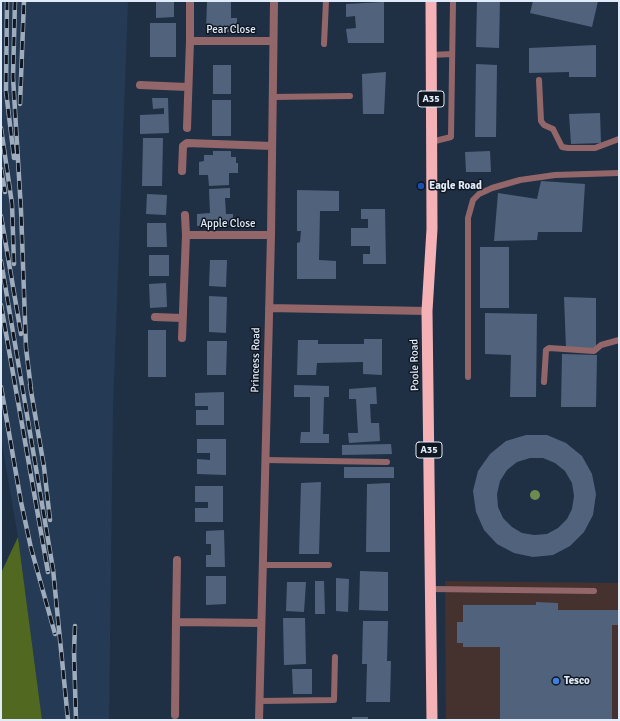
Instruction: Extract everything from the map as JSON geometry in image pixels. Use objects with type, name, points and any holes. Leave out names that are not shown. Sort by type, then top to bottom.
[{"type":"highway","name":"Poole Road","points":[[432,4],[432,229],[427,311],[432,720]]},
{"type":"street","points":[[187,128],[190,1]]},
{"type":"street","name":"Princess Road","points":[[259,720],[271,235],[274,1]]},
{"type":"street","name":"Pear Close","points":[[190,41],[273,41]]},
{"type":"street","points":[[140,85],[187,87]]},
{"type":"street","points":[[182,171],[183,146],[187,143],[272,146]]},
{"type":"street","name":"Apple Close","points":[[182,338],[186,234],[185,214]]},
{"type":"street","name":"Apple Close","points":[[186,234],[271,235]]},
{"type":"street","points":[[269,308],[427,311]]},
{"type":"street","points":[[155,317],[182,318]]},
{"type":"street","points":[[175,715],[176,560]]},
{"type":"street","points":[[176,622],[261,623]]},
{"type":"lane","points":[[324,44],[326,1]]},
{"type":"lane","points":[[431,142],[451,137],[453,1]]},
{"type":"lane","points":[[431,55],[452,54]]},
{"type":"lane","points":[[539,80],[541,121],[544,125],[553,129],[562,147],[595,148],[619,139]]},
{"type":"lane","points":[[273,97],[350,96]]},
{"type":"lane","points":[[468,377],[468,218],[473,200],[479,194],[492,188],[520,180],[555,175],[619,173]]},
{"type":"lane","points":[[544,382],[546,350],[549,348],[594,351],[601,345],[619,340]]},
{"type":"lane","points":[[265,460],[387,462]]},
{"type":"lane","points":[[262,565],[329,565]]},
{"type":"lane","points":[[430,589],[594,591]]},
{"type":"lane","points":[[260,701],[334,700],[335,657]]},
{"type":"shaded area","points":[[1,1],[128,1],[113,407],[109,720],[42,720],[18,537],[1,438]]},
{"type":"shaded area","points":[[445,581],[619,583],[619,720],[446,720]]},
{"type":"green space","points":[[18,537],[42,720],[1,720],[1,573]]},
{"type":"building","points":[[156,1],[174,1],[174,17],[156,18]]},
{"type":"building","points":[[207,1],[231,1],[231,18],[237,18],[237,32],[206,32]]},
{"type":"building","points":[[477,1],[500,1],[499,48],[476,47]]},
{"type":"building","points":[[533,1],[598,1],[592,27],[530,13]]},
{"type":"building","points":[[384,2],[384,43],[348,43],[346,29],[356,28],[355,16],[346,17],[346,4]]},
{"type":"building","points":[[150,23],[176,23],[176,57],[150,57]]},
{"type":"building","points":[[596,45],[596,77],[569,77],[569,72],[529,73],[529,48]]},
{"type":"building","points":[[476,64],[497,65],[496,137],[475,137]]},
{"type":"building","points":[[213,65],[231,65],[231,94],[213,94]]},
{"type":"building","points":[[386,72],[384,114],[363,114],[362,74]]},
{"type":"building","points":[[152,98],[168,98],[169,133],[140,134],[140,115],[164,114],[164,108],[153,109]]},
{"type":"building","points":[[212,100],[231,100],[231,136],[212,136]]},
{"type":"building","points":[[600,113],[601,143],[571,144],[569,114]]},
{"type":"building","points":[[143,138],[163,138],[162,186],[142,186]]},
{"type":"building","points":[[213,151],[231,151],[231,157],[236,157],[236,163],[238,163],[238,173],[229,173],[229,185],[209,186],[208,175],[199,175],[199,162],[204,161],[204,155],[213,155]]},
{"type":"building","points":[[490,151],[491,172],[466,172],[465,152]]},
{"type":"building","points":[[541,181],[585,184],[582,232],[538,232],[537,240],[494,241],[498,193],[537,199]]},
{"type":"building","points":[[230,188],[230,198],[225,198],[226,214],[233,214],[233,225],[197,226],[197,214],[210,213],[209,189]]},
{"type":"building","points":[[297,190],[339,191],[339,211],[320,211],[319,260],[336,261],[336,279],[297,279],[297,243],[300,242],[301,231],[297,231]]},
{"type":"building","points":[[147,194],[167,195],[166,215],[146,214]]},
{"type":"building","points":[[361,209],[385,209],[386,264],[363,264],[363,254],[370,254],[370,246],[351,246],[351,228],[368,228],[368,219],[361,219]]},
{"type":"building","points":[[147,223],[166,223],[167,247],[147,247]]},
{"type":"building","points":[[480,247],[509,247],[509,308],[480,308]]},
{"type":"building","points":[[149,255],[169,255],[169,276],[149,276]]},
{"type":"building","points":[[210,260],[227,260],[226,287],[209,286]]},
{"type":"building","points":[[166,283],[167,307],[150,308],[149,284]]},
{"type":"building","points":[[209,296],[227,297],[226,333],[209,332]]},
{"type":"building","points":[[564,297],[596,298],[596,349],[566,348]]},
{"type":"building","points":[[485,313],[537,314],[536,397],[510,397],[511,355],[485,354]]},
{"type":"building","points":[[148,330],[166,330],[166,377],[148,377]]},
{"type":"building","points":[[364,339],[382,339],[382,375],[363,374],[363,362],[317,363],[316,375],[297,375],[298,340],[318,340],[318,344],[364,344]]},
{"type":"building","points":[[207,341],[227,341],[226,375],[207,375]]},
{"type":"building","points":[[562,354],[597,355],[596,407],[561,407]]},
{"type":"building","points":[[294,385],[329,386],[329,397],[324,397],[323,434],[329,434],[329,443],[300,443],[301,432],[310,432],[310,397],[294,397]]},
{"type":"building","points":[[376,387],[377,404],[370,404],[371,423],[379,423],[380,441],[349,443],[348,433],[358,433],[356,399],[349,399],[349,389]]},
{"type":"building","points":[[224,392],[224,425],[196,425],[196,410],[208,410],[208,406],[195,406],[195,393]]},
{"type":"building","points":[[526,435],[547,435],[566,443],[582,456],[592,474],[596,494],[593,515],[584,532],[570,546],[553,555],[533,557],[514,553],[497,544],[484,530],[476,512],[473,491],[478,471],[490,454],[506,441]],"holes":[[[530,458],[543,458],[555,463],[565,471],[572,483],[574,496],[572,509],[567,519],[558,528],[547,534],[534,535],[522,533],[512,527],[503,518],[498,507],[497,494],[500,481],[507,470],[517,462]]]},
{"type":"building","points":[[197,439],[226,439],[226,475],[197,474],[197,459],[210,460],[210,453],[197,453]]},
{"type":"building","points":[[391,444],[392,454],[342,455],[342,445]]},
{"type":"building","points":[[344,467],[394,467],[394,478],[344,478]]},
{"type":"building","points":[[321,482],[319,554],[299,554],[301,483]]},
{"type":"building","points":[[390,483],[390,552],[366,552],[367,484]]},
{"type":"building","points":[[195,486],[223,486],[223,522],[195,522],[195,508],[208,508],[208,502],[195,502]]},
{"type":"building","points":[[224,530],[225,567],[206,567],[206,555],[211,555],[211,544],[206,544],[206,531]]},
{"type":"building","points":[[360,571],[388,572],[388,611],[359,610]]},
{"type":"building","points":[[206,576],[226,576],[226,604],[206,605]]},
{"type":"building","points":[[336,578],[349,579],[348,612],[336,611]]},
{"type":"building","points":[[315,581],[324,581],[325,614],[315,614]]},
{"type":"building","points":[[287,582],[306,582],[304,612],[286,611]]},
{"type":"building","name":"Tesco","points":[[536,602],[558,603],[558,610],[619,610],[619,625],[612,625],[612,720],[500,720],[500,647],[463,647],[463,643],[457,643],[457,622],[463,622],[463,605],[536,605]]},
{"type":"building","points":[[283,618],[305,618],[306,664],[284,665]]},
{"type":"building","points":[[363,621],[388,621],[387,661],[391,661],[390,702],[366,702],[367,664],[362,664]]},
{"type":"building","points":[[292,669],[312,669],[312,694],[293,694]]},
{"type":"building","points":[[352,717],[368,717],[368,720],[352,720]]},
{"type":"railway","points":[[7,1],[6,91],[14,158]]},
{"type":"railway","points":[[15,1],[13,77],[21,210],[26,348],[31,389]]},
{"type":"railway","points":[[20,104],[24,1]]},
{"type":"railway","points":[[1,128],[12,204],[14,264]]},
{"type":"railway","points":[[1,169],[5,192]]},
{"type":"railway","points":[[1,216],[21,334]]},
{"type":"railway","points":[[1,261],[53,569],[68,720]]},
{"type":"railway","points":[[1,305],[48,572]]},
{"type":"railway","points":[[30,385],[44,467],[50,520]]},
{"type":"railway","points":[[1,387],[21,502],[31,548],[55,634]]},
{"type":"railway","points":[[75,626],[74,652],[76,720]]},
{"type":"place","name":"Eagle Road","points":[[421,186]]},
{"type":"place","name":"Tesco","points":[[556,681]]}]
